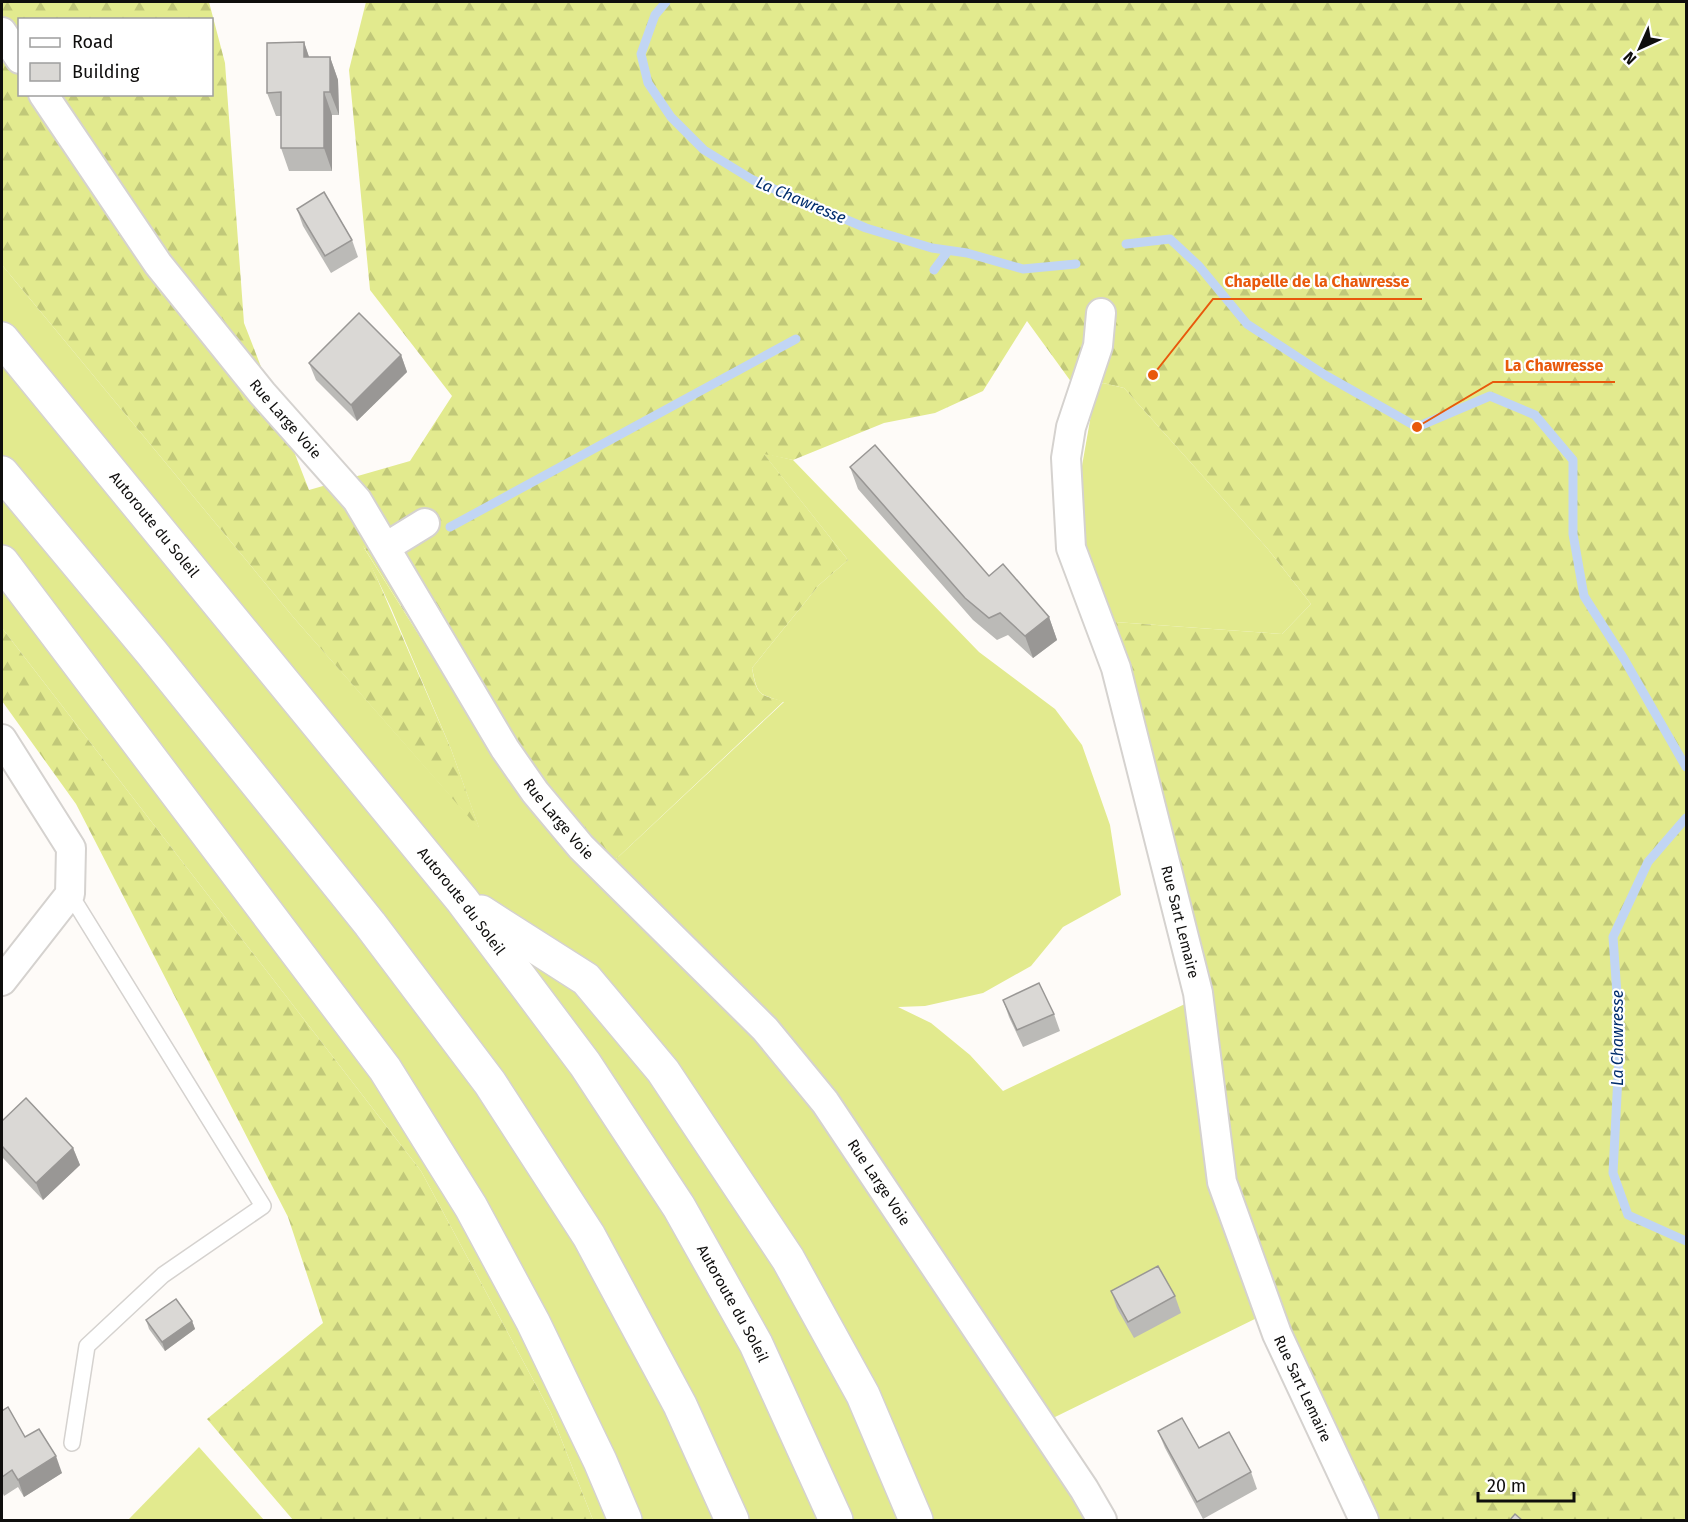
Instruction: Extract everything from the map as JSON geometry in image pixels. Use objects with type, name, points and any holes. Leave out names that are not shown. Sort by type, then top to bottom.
[{"type":"highway","name":"Autoroute du Soleil","points":[[2,339],[462,900],[585,1064],[679,1207],[756,1344],[836,1521]]},
{"type":"highway","points":[[2,472],[370,924],[490,1083],[589,1236],[680,1405],[732,1521]]},
{"type":"highway","points":[[2,562],[386,1068],[471,1207],[533,1322],[600,1461],[624,1521]]},
{"type":"highway","points":[[462,900],[586,979],[663,1071],[789,1259],[863,1395],[916,1521]]},
{"type":"street","points":[[2,32],[18,56]]},
{"type":"street","name":"Rue Large Voie","points":[[45,96],[158,264],[262,393],[357,500],[505,749],[535,792],[581,847],[765,1029],[825,1102],[1084,1489],[1102,1521]]},
{"type":"street","name":"Rue Sart Lemaire","points":[[1101,313],[1098,346],[1071,427],[1066,458],[1071,548],[1116,668],[1198,993],[1222,1182],[1277,1334],[1364,1521]]},
{"type":"street","points":[[386,547],[425,523]]},
{"type":"street","points":[[2,739],[71,848],[70,894],[2,981]]},
{"type":"lane","points":[[70,894],[263,1206],[163,1275],[87,1346],[72,1443]]},
{"type":"green space","points":[[2,2],[209,2],[225,63],[244,323],[309,490],[410,461],[452,396],[370,290],[349,70],[366,2],[1686,2],[1686,1520],[1373,1520],[1288,1330],[1226,1178],[1201,983],[1115,622],[1282,634],[1311,604],[1267,548],[1124,388],[1103,383],[1095,392],[1072,383],[1027,321],[983,391],[935,413],[884,423],[793,460],[764,454],[848,560],[819,585],[752,668],[757,689],[764,695],[784,701],[614,861],[507,775],[363,546],[451,749],[480,830],[294,618],[2,265]]},
{"type":"green space","points":[[2,265],[294,618],[479,828],[451,749],[391,608],[359,540],[507,775],[770,1053],[852,1160],[957,1314],[1085,1520],[593,1520],[551,1413],[421,1171],[2,628]]},
{"type":"green space","points":[[1103,383],[1124,388],[1267,548],[1311,604],[1282,634],[1115,622],[1093,589],[1076,500],[1095,392]]},
{"type":"green space","points":[[763,453],[793,460],[979,652],[1055,709],[1082,745],[1110,825],[1121,895],[1063,927],[1031,966],[983,993],[925,1006],[898,1007],[931,1023],[970,1055],[1003,1091],[1187,1003],[1263,1315],[1051,1419],[790,1040],[614,861],[784,702],[760,692],[752,668],[819,585],[848,560]]},
{"type":"green space","points":[[2,628],[421,1171],[551,1413],[593,1520],[293,1520],[207,1419],[323,1323],[288,1217],[76,804],[2,701]]},
{"type":"green space","points":[[199,1447],[264,1520],[128,1520]]},
{"type":"building","points":[[304,42],[304,57],[330,57],[330,92],[324,92],[324,148],[281,148],[281,92],[267,93],[267,43]]},
{"type":"building","points":[[324,192],[352,240],[325,256],[297,209]]},
{"type":"building","points":[[359,313],[401,355],[351,405],[309,363]]},
{"type":"building","points":[[875,445],[989,576],[1003,564],[1049,617],[1025,636],[1000,613],[989,618],[965,598],[850,467]]},
{"type":"building","points":[[1039,983],[1054,1014],[1017,1030],[1003,1000]]},
{"type":"building","points":[[26,1098],[73,1148],[36,1183],[2,1146],[2,1121]]},
{"type":"building","points":[[1158,1266],[1175,1296],[1128,1322],[1111,1291]]},
{"type":"building","points":[[176,1299],[192,1321],[162,1342],[146,1320]]},
{"type":"building","points":[[8,1407],[25,1437],[39,1429],[56,1456],[18,1480],[12,1470],[2,1477],[2,1411]]},
{"type":"building","points":[[1182,1418],[1199,1448],[1229,1432],[1251,1472],[1197,1502],[1158,1431]]},
{"type":"building","points":[[1515,1514],[1523,1521],[1509,1521]]},
{"type":"waterway","name":"La Chawresse","points":[[666,2],[655,15],[641,54],[648,83],[671,117],[704,150],[753,180],[866,228],[932,248],[967,253],[1023,269],[1076,264]]},
{"type":"waterway","name":"La Chawresse","points":[[1126,244],[1170,239],[1199,266],[1247,324],[1325,375],[1417,427],[1490,396],[1535,415],[1573,460],[1573,534],[1584,596],[1624,659],[1686,767]]},
{"type":"waterway","points":[[934,270],[948,251]]},
{"type":"waterway","points":[[450,527],[796,339]]},
{"type":"waterway","name":"La Chawresse","points":[[1686,818],[1648,862],[1613,937],[1620,1037],[1613,1173],[1628,1215],[1686,1241]]},
{"type":"place","name":"Chapelle de la Chawresse","points":[[1153,375]]},
{"type":"place","name":"La Chawresse","points":[[1417,427]]}]
